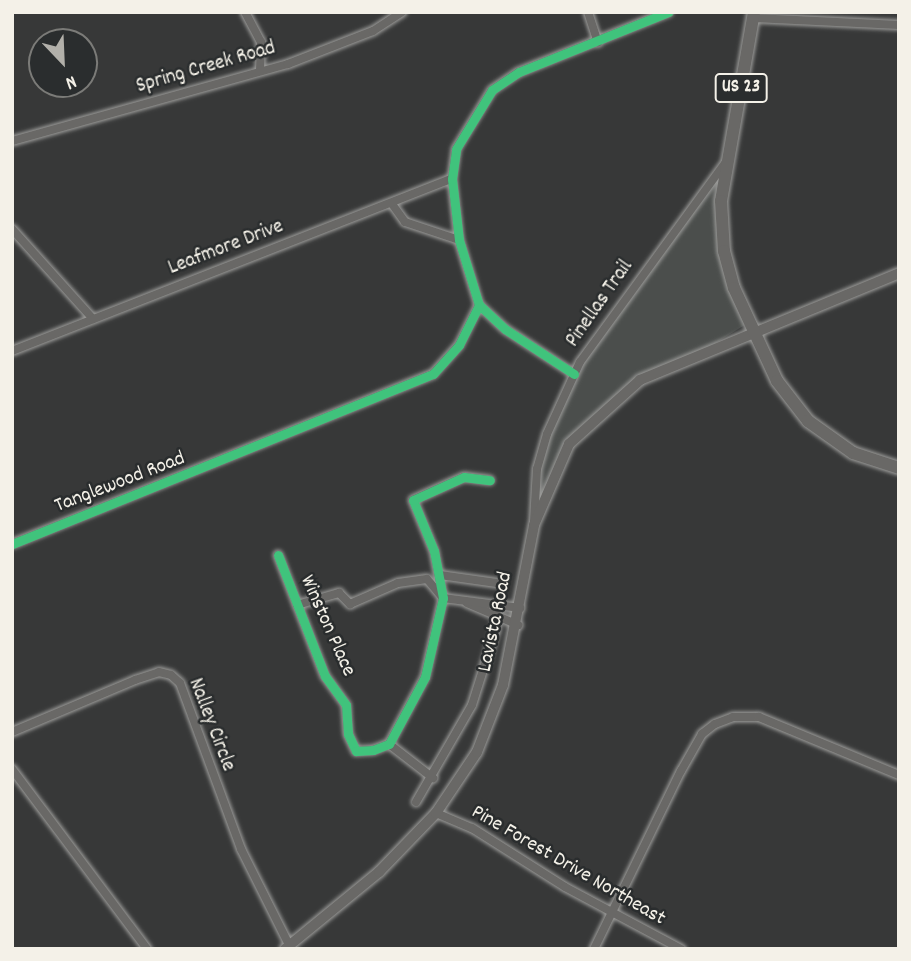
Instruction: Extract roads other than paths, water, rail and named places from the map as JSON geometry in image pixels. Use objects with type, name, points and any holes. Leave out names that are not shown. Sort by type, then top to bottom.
[{"type":"main road","name":"US 23","points":[[754,15],[724,163],[720,210],[725,256],[753,334],[776,381],[817,430],[853,453],[899,468]]},
{"type":"main road","name":"Lavista Road","points":[[288,947],[379,872],[436,813],[477,752],[503,685],[518,625],[534,525],[569,444],[608,406],[640,380],[899,273]]},
{"type":"street","points":[[246,12],[261,42],[260,70]]},
{"type":"street","name":"Spring Creek Road","points":[[12,141],[340,46],[402,12]]},
{"type":"street","points":[[587,12],[598,42]]},
{"type":"street","points":[[574,374],[505,329],[479,305],[459,240],[453,179],[456,149],[492,90],[519,72],[668,12]]},
{"type":"street","points":[[754,15],[899,24]]},
{"type":"street","name":"Pinellas Trail","points":[[534,525],[537,470],[574,374],[724,163]]},
{"type":"street","name":"Leafmore Drive","points":[[12,351],[453,179]]},
{"type":"street","points":[[393,204],[405,222],[459,240]]},
{"type":"street","points":[[12,229],[93,319]]},
{"type":"street","name":"Tanglewood Road","points":[[12,544],[433,374],[459,345],[479,305]]},
{"type":"street","points":[[433,778],[389,744],[425,677],[443,598],[440,575],[413,500],[464,477],[491,480]]},
{"type":"street","name":"Winston Place","points":[[278,555],[325,676],[346,705],[348,734],[356,751],[389,744]]},
{"type":"street","points":[[440,575],[496,583]]},
{"type":"street","name":"Winston Place","points":[[297,605],[339,593],[350,604],[398,583],[426,579],[443,598],[520,608]]},
{"type":"street","name":"Winston Place","points":[[467,603],[494,617],[518,625]]},
{"type":"street","points":[[416,802],[433,778],[472,705],[496,629],[494,617],[497,605]]},
{"type":"street","name":"Nalley Circle","points":[[12,732],[135,680],[159,672],[171,675],[180,683],[241,849],[288,947]]},
{"type":"street","points":[[594,949],[681,771],[702,734],[715,724],[733,717],[760,718],[899,775]]},
{"type":"street","points":[[12,769],[147,949]]},
{"type":"street","name":"Pine Forest Drive Northeast","points":[[436,813],[471,828],[610,912],[681,949]]}]
